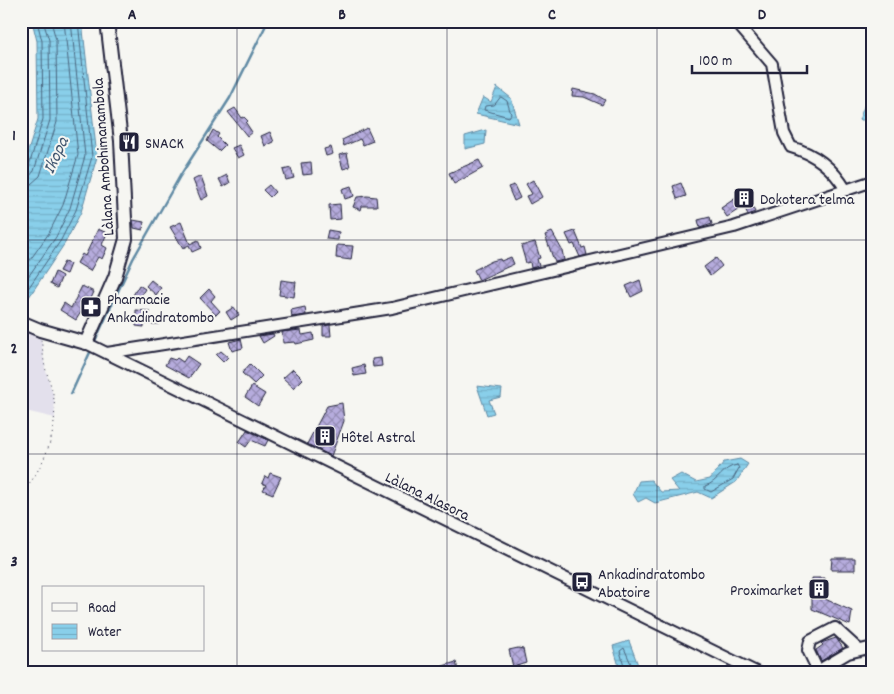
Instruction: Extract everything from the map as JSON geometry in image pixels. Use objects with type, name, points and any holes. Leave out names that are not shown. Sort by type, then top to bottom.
[{"type":"main road","name":"Làlana Ambohimanambola","points":[[86,343],[115,277],[126,239],[121,141],[107,21]]},
{"type":"main road","points":[[31,326],[86,343]]},
{"type":"street","points":[[735,21],[772,64],[784,132],[790,147],[810,155],[835,172],[846,190]]},
{"type":"street","points":[[107,353],[392,308],[734,227],[873,182]]},
{"type":"street","name":"Làlana Alasora","points":[[86,343],[758,673]]},
{"type":"street","points":[[858,649],[838,628],[832,628],[810,641],[808,646],[816,672],[858,649],[873,647]]},
{"type":"path","points":[[21,496],[41,468],[50,444],[55,418],[54,398],[31,326]]},
{"type":"shaded area","points":[[21,317],[40,330],[45,368],[54,398],[55,418],[21,410]]},
{"type":"water","name":"Ikopa","points":[[32,21],[82,21],[97,157],[81,212],[65,243],[21,309],[21,174],[38,119],[37,41]]},
{"type":"water","points":[[497,87],[511,98],[519,124],[476,114],[483,97],[491,102]]},
{"type":"water","points":[[873,98],[873,120],[859,120],[866,101]]},
{"type":"water","points":[[486,130],[485,144],[465,149],[465,136]]},
{"type":"water","points":[[477,386],[502,389],[501,397],[489,400],[494,413],[487,415]]},
{"type":"water","points":[[740,459],[748,464],[736,482],[711,498],[698,492],[655,503],[646,498],[638,502],[633,494],[639,481],[651,480],[661,492],[679,491],[670,480],[681,474],[696,482],[710,479],[724,462]]},
{"type":"water","points":[[629,641],[641,673],[621,673],[613,646]]},
{"type":"building","points":[[573,89],[595,94],[605,100],[602,105],[584,97],[572,96]]},
{"type":"building","points":[[235,108],[242,118],[244,117],[248,121],[246,123],[252,132],[247,136],[228,112]]},
{"type":"building","points":[[367,128],[373,141],[363,145],[360,139],[344,146],[342,140]]},
{"type":"building","points":[[213,130],[219,134],[217,137],[225,145],[219,151],[207,141]]},
{"type":"building","points":[[270,132],[274,142],[265,146],[261,136]]},
{"type":"building","points":[[239,145],[244,155],[238,158],[232,148]]},
{"type":"building","points":[[331,147],[333,154],[326,156],[324,149]]},
{"type":"building","points":[[347,153],[350,167],[343,169],[339,155]]},
{"type":"building","points":[[479,160],[483,168],[454,184],[449,173]]},
{"type":"building","points":[[311,162],[312,174],[303,175],[301,163]]},
{"type":"building","points":[[291,168],[294,178],[286,180],[283,170]]},
{"type":"building","points":[[227,175],[230,183],[223,187],[219,179]]},
{"type":"building","points":[[201,176],[208,196],[201,200],[193,180]]},
{"type":"building","points":[[533,180],[542,197],[530,204],[526,196],[532,194],[526,184]]},
{"type":"building","points":[[681,183],[686,196],[677,199],[673,186]]},
{"type":"building","points":[[269,185],[275,192],[270,197],[263,190]]},
{"type":"building","points":[[514,185],[520,198],[514,201],[508,187]]},
{"type":"building","points":[[351,186],[354,196],[345,199],[342,189]]},
{"type":"building","points":[[746,191],[755,212],[748,215],[744,206],[727,217],[721,208]]},
{"type":"building","points":[[357,197],[376,197],[377,206],[362,206],[361,210],[353,207]]},
{"type":"building","points":[[340,204],[341,219],[330,220],[329,205]]},
{"type":"building","points":[[710,217],[712,224],[700,228],[698,220]]},
{"type":"building","points":[[133,220],[144,222],[143,230],[134,228]]},
{"type":"building","points":[[181,222],[190,244],[198,240],[201,248],[192,252],[189,245],[183,248],[170,227]]},
{"type":"building","points":[[98,229],[107,233],[102,245],[107,248],[102,259],[98,257],[90,271],[77,263],[82,254],[85,256]]},
{"type":"building","points":[[328,230],[339,232],[338,240],[326,239]]},
{"type":"building","points":[[575,231],[582,248],[585,247],[587,255],[580,257],[574,244],[571,245],[566,234]]},
{"type":"building","points":[[552,232],[562,250],[564,260],[555,262],[553,258],[545,235]]},
{"type":"building","points":[[535,242],[540,258],[537,259],[539,266],[531,268],[530,262],[526,263],[521,246]]},
{"type":"building","points":[[337,245],[353,246],[351,260],[336,258]]},
{"type":"building","points":[[511,257],[514,264],[479,280],[474,270],[492,261],[500,259],[501,261]]},
{"type":"building","points":[[716,258],[722,266],[710,276],[704,267]]},
{"type":"building","points":[[64,262],[70,264],[66,274],[59,271]]},
{"type":"building","points":[[55,272],[62,276],[57,288],[50,284]]},
{"type":"building","points":[[151,280],[161,288],[156,295],[146,286]]},
{"type":"building","points":[[281,280],[296,282],[294,297],[279,295]]},
{"type":"building","points":[[640,280],[643,291],[631,297],[626,286]]},
{"type":"building","points":[[139,285],[145,289],[138,300],[132,297]]},
{"type":"building","points":[[82,286],[94,292],[84,313],[81,312],[76,320],[60,310],[64,303],[71,308]]},
{"type":"building","points":[[209,289],[215,296],[211,301],[220,311],[216,315],[200,298]]},
{"type":"building","points":[[234,307],[239,315],[231,320],[226,312]]},
{"type":"building","points":[[305,307],[306,315],[292,317],[291,310]]},
{"type":"building","points":[[136,310],[149,311],[149,318],[160,318],[160,324],[144,324],[144,327],[136,326]]},
{"type":"building","points":[[330,325],[331,336],[323,336],[323,326]]},
{"type":"building","points":[[301,330],[302,335],[313,333],[314,340],[296,344],[295,342],[283,343],[282,332]]},
{"type":"building","points":[[273,334],[274,336],[263,343],[259,336]]},
{"type":"building","points":[[241,339],[243,348],[232,351],[229,342]]},
{"type":"building","points":[[221,351],[228,357],[223,362],[216,355]]},
{"type":"building","points":[[187,356],[199,364],[189,378],[165,365],[169,358],[175,360],[177,358],[183,362]]},
{"type":"building","points":[[381,358],[382,366],[373,367],[372,359]]},
{"type":"building","points":[[250,364],[262,376],[254,384],[242,373]]},
{"type":"building","points":[[364,365],[366,374],[354,376],[352,368]]},
{"type":"building","points":[[293,369],[303,379],[294,388],[283,378]]},
{"type":"building","points":[[252,386],[265,394],[258,406],[245,397]]},
{"type":"building","name":"Hôtel Astral","points":[[342,403],[344,421],[331,456],[307,444],[327,406]]},
{"type":"building","points":[[247,430],[268,440],[265,446],[251,440],[246,447],[239,442]]},
{"type":"building","points":[[270,473],[281,477],[273,494],[263,490],[266,485],[262,483],[265,476],[268,478]]},
{"type":"building","points":[[832,558],[855,558],[855,570],[831,570]]},
{"type":"building","points":[[812,578],[825,578],[825,599],[852,611],[850,625],[812,609]]},
{"type":"building","points":[[836,638],[843,648],[821,661],[816,650],[823,645],[821,643]]},
{"type":"building","points":[[523,649],[526,663],[513,667],[509,650]]},
{"type":"building","points":[[456,662],[459,673],[445,673],[443,666]]},
{"type":"building","points":[[841,665],[846,665],[845,673],[836,673],[837,668]]},
{"type":"waterway","points":[[94,343],[133,259],[180,176],[230,98],[268,21]]},
{"type":"waterway","points":[[71,394],[92,348]]},
{"type":"place","name":"SNACK","points":[[129,142]]},
{"type":"place","name":"Dokotera telma","points":[[744,198]]},
{"type":"place","name":"Pharmacie Ankadindratombo","points":[[91,307]]},
{"type":"place","name":"Hôtel Astral","points":[[325,436]]},
{"type":"place","name":"Ankadindratombo Abatoire","points":[[582,582]]},
{"type":"place","name":"Proximarket","points":[[819,589]]}]
